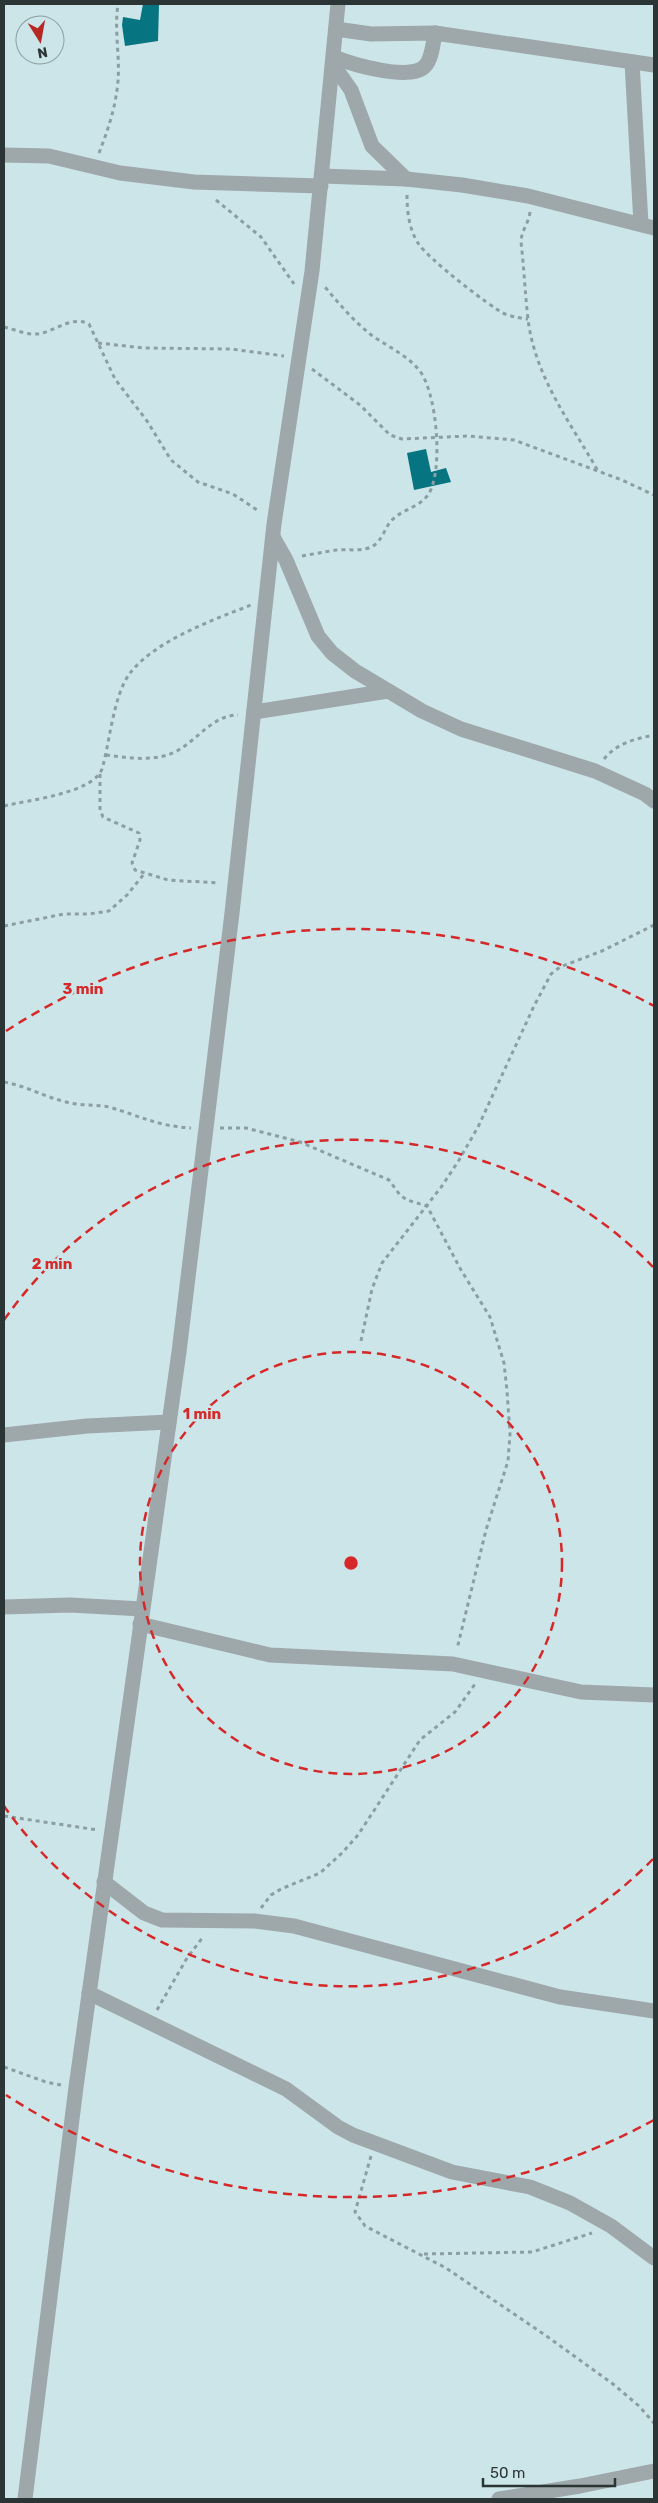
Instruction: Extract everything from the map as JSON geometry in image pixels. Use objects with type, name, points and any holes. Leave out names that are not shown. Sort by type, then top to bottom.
[{"type":"street","points":[[25,2499],[76,2087],[169,1422],[235,884],[273,531],[312,271],[334,62],[338,4]]},
{"type":"street","points":[[336,29],[371,34],[435,33],[654,65]]},
{"type":"street","points":[[334,62],[378,70],[416,71],[424,68],[428,62],[435,33]]},
{"type":"street","points":[[334,62],[350,90],[372,146],[406,179]]},
{"type":"street","points":[[4,155],[49,156],[120,173],[194,182],[406,179],[462,185],[528,196],[648,226],[632,62]]},
{"type":"street","points":[[273,531],[318,636],[332,653],[388,691],[461,729],[595,771],[645,794],[654,801]]},
{"type":"street","points":[[254,714],[388,691]]},
{"type":"street","points":[[4,1436],[87,1426],[169,1422]]},
{"type":"street","points":[[4,1606],[70,1605],[141,1617],[270,1654],[453,1664],[581,1692],[654,1695]]},
{"type":"street","points":[[104,1882],[144,1913],[162,1920],[254,1921],[294,1926],[560,1997],[654,2011]]},
{"type":"street","points":[[89,1993],[150,2021],[286,2089],[338,2127],[374,2144],[452,2172],[530,2186],[570,2203],[611,2226],[654,2258]]},
{"type":"street","points":[[499,2499],[527,2498],[654,2470]]},
{"type":"path","points":[[94,166],[110,123],[118,80],[115,39],[118,4]]},
{"type":"path","points":[[406,179],[407,209],[411,229],[418,244],[432,259],[488,304],[504,313],[528,319]]},
{"type":"path","points":[[528,196],[529,219],[521,234],[528,319],[542,370],[554,401],[599,472]]},
{"type":"path","points":[[215,199],[261,237],[308,302]]},
{"type":"path","points":[[286,560],[336,550],[365,549],[374,546],[393,519],[418,505],[428,495],[433,481],[436,440],[432,405],[421,372],[413,363],[371,334],[345,311],[312,271]]},
{"type":"path","points":[[4,327],[31,334],[44,332],[76,320],[89,324],[115,378],[147,421],[171,460],[198,482],[233,494],[250,504],[273,531]]},
{"type":"path","points":[[98,343],[144,348],[231,349],[263,352],[299,359],[360,405],[390,435],[402,439],[436,440],[475,436],[514,440],[654,495]]},
{"type":"path","points":[[235,884],[178,881],[144,874],[132,868],[139,833],[102,817],[100,813],[100,774],[121,696],[130,674],[150,655],[178,638],[214,620],[265,600]]},
{"type":"path","points":[[106,755],[149,759],[162,756],[184,746],[214,722],[226,716],[254,714]]},
{"type":"path","points":[[595,771],[606,756],[618,746],[630,740],[654,735]]},
{"type":"path","points":[[4,806],[55,796],[88,782],[100,774]]},
{"type":"path","points":[[4,926],[64,914],[90,914],[109,911],[127,896],[144,874]]},
{"type":"path","points":[[361,1341],[372,1289],[382,1263],[427,1206],[459,1160],[478,1127],[534,1006],[551,974],[560,967],[616,944],[654,925]]},
{"type":"path","points":[[4,1082],[25,1087],[66,1102],[108,1107],[159,1124],[204,1129],[246,1128],[300,1142],[389,1180],[400,1195],[408,1200],[427,1206],[461,1270],[490,1317],[498,1338],[504,1363],[510,1434],[508,1461],[486,1530],[453,1664]]},
{"type":"path","points":[[254,1921],[271,1895],[320,1873],[342,1853],[358,1835],[420,1740],[455,1712],[484,1672]]},
{"type":"path","points":[[4,1816],[111,1832]]},
{"type":"path","points":[[150,2021],[187,1958],[213,1922]]},
{"type":"path","points":[[4,2067],[46,2082],[76,2087]]},
{"type":"path","points":[[374,2144],[355,2212],[365,2226],[423,2254],[470,2283],[613,2384],[640,2406],[654,2423]]},
{"type":"path","points":[[423,2254],[532,2252],[560,2245],[611,2226]]},
{"type":"building","points":[[143,4],[159,5],[158,41],[125,46],[122,25],[123,17],[140,20]]},
{"type":"building","points":[[426,449],[431,472],[446,468],[451,482],[414,490],[407,453]]}]
